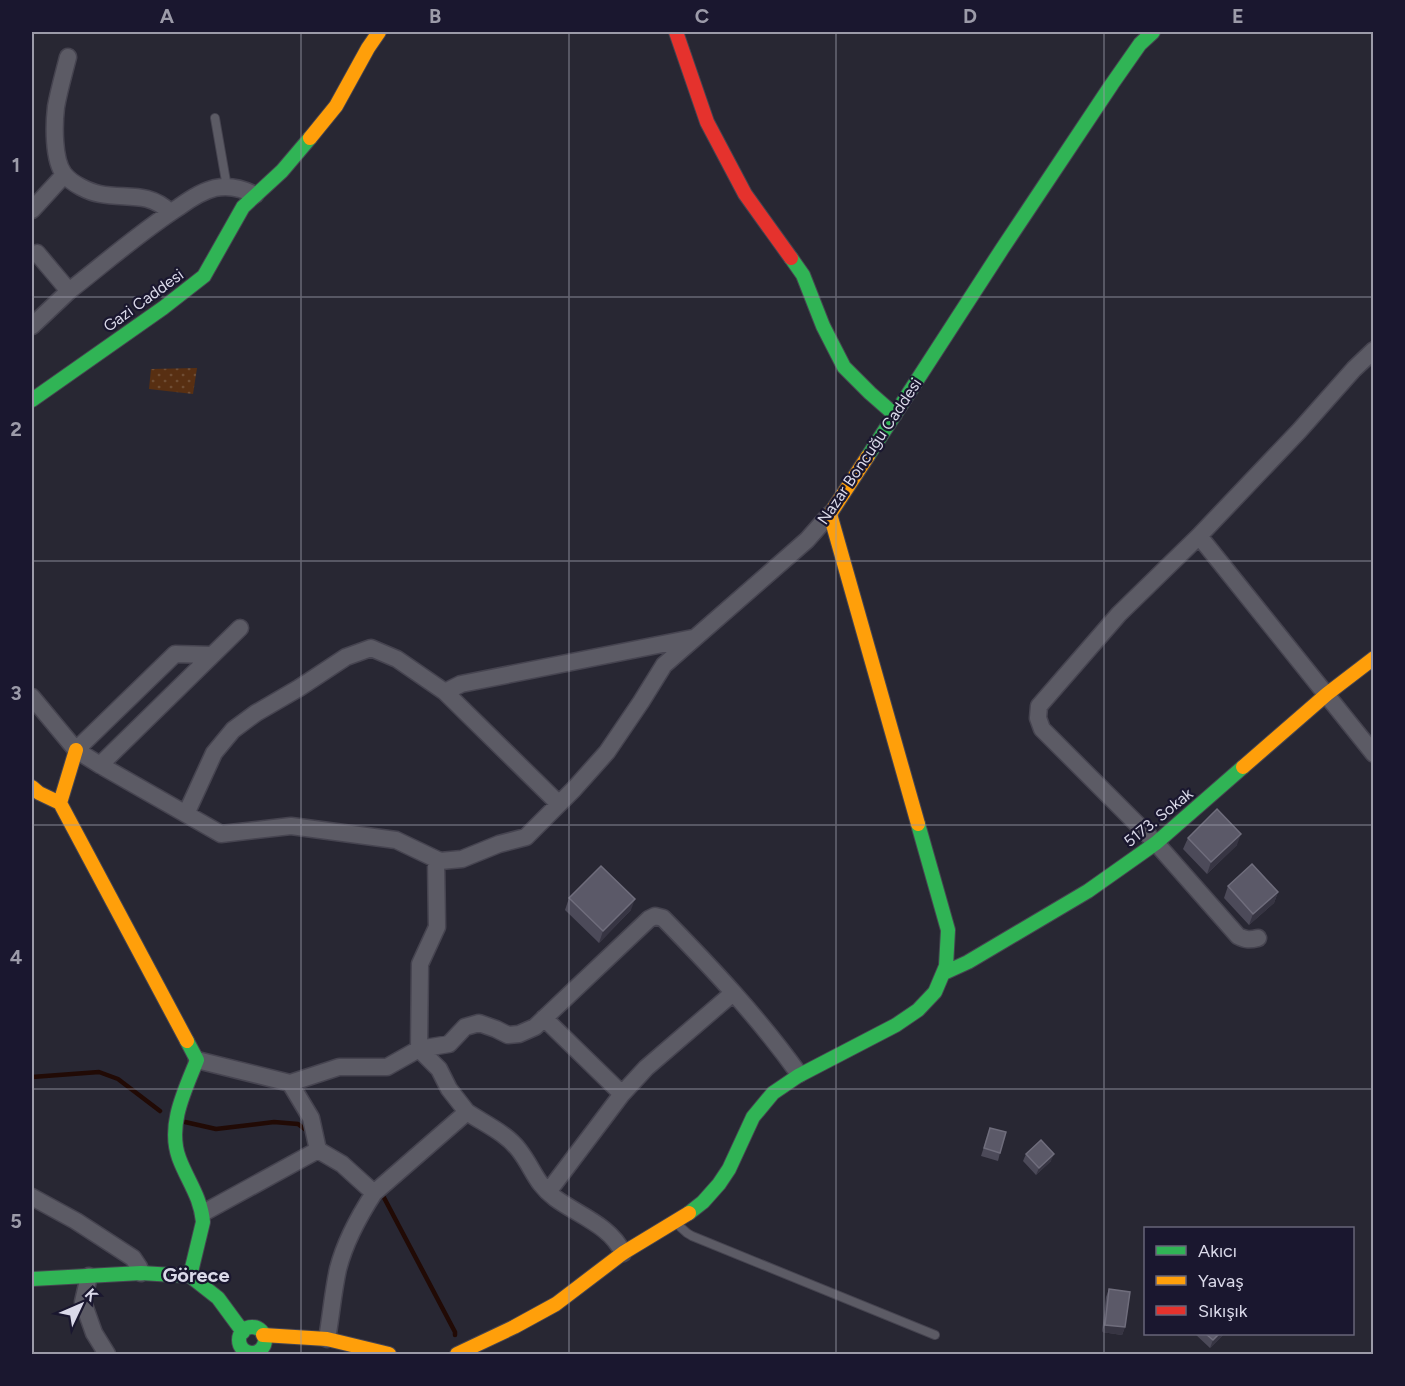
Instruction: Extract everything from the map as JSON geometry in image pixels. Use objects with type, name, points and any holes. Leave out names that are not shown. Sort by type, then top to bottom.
[{"type":"street","name":"Gazi Caddesi","points":[[32,400],[163,308],[204,276],[243,207],[282,171],[336,106],[378,32]]},
{"type":"street","points":[[676,32],[707,122],[745,194],[802,275],[823,326],[844,367],[895,415]]},
{"type":"street","name":"Nazar Boncuğu Caddesi","points":[[436,860],[462,859],[499,844],[526,837],[607,752],[664,665],[807,540],[830,514],[1112,84],[1140,44],[1153,32]]},
{"type":"street","points":[[68,57],[56,107],[55,141],[59,164],[64,175],[80,186],[100,194],[132,195],[152,200],[170,212]]},
{"type":"street","points":[[32,210],[64,175]]},
{"type":"street","points":[[32,326],[69,291],[156,221],[203,192],[227,187],[245,189],[255,195]]},
{"type":"street","points":[[33,251],[69,291]]},
{"type":"street","points":[[1258,938],[1251,940],[1238,936],[1156,843],[1042,729],[1038,718],[1039,706],[1119,614],[1199,536],[1374,350]]},
{"type":"street","points":[[457,1354],[536,1316],[569,1295],[623,1253],[693,1210],[716,1190],[726,1176],[736,1158],[748,1126],[759,1109],[777,1090],[799,1074],[906,1019],[922,1007],[937,988],[944,973],[949,953],[948,930],[830,514]]},
{"type":"street","points":[[1199,536],[1374,754]]},
{"type":"street","points":[[100,765],[240,628]]},
{"type":"street","points":[[445,692],[461,684],[696,638]]},
{"type":"street","points":[[186,814],[214,753],[233,730],[346,657],[371,648],[398,658],[445,692],[559,804]]},
{"type":"street","points":[[60,803],[76,750],[175,654],[212,655]]},
{"type":"street","name":"5173. Sokak","points":[[944,973],[968,962],[1088,891],[1156,843],[1327,694],[1374,658]]},
{"type":"street","points":[[32,697],[76,750],[221,834],[291,826],[396,840],[436,860],[437,927],[420,964],[419,1049],[439,1069],[449,1089],[466,1113],[512,1142],[526,1160],[537,1181],[548,1192],[610,1234],[623,1253]]},
{"type":"street","points":[[32,787],[60,803],[197,1060],[176,1119],[178,1155],[203,1213],[203,1222],[190,1275]]},
{"type":"street","points":[[197,1060],[290,1083],[339,1066],[387,1067],[419,1049],[449,1044],[465,1028],[479,1023],[508,1035],[519,1034],[535,1026],[649,919],[655,916],[663,918],[733,993],[779,1046],[799,1074]]},
{"type":"street","points":[[548,1192],[622,1094],[646,1068],[733,993]]},
{"type":"street","points":[[544,1018],[622,1094]]},
{"type":"street","points":[[290,1083],[311,1118],[317,1141],[374,1192]]},
{"type":"street","points":[[337,1346],[338,1269],[352,1233],[374,1192],[466,1113]]},
{"type":"street","points":[[203,1213],[317,1141]]},
{"type":"street","points":[[32,1197],[76,1221],[133,1258],[140,1267],[141,1273]]},
{"type":"street","points":[[32,1279],[141,1273],[190,1275],[218,1298],[243,1332]]},
{"type":"street","points":[[89,1276],[83,1302],[94,1333],[107,1354]]},
{"type":"street","points":[[254,1328],[263,1335],[264,1343],[260,1350],[253,1354],[244,1351],[239,1340],[243,1332],[254,1328]]},
{"type":"street","points":[[263,1335],[366,1348],[389,1354]]},
{"type":"lane","points":[[215,118],[227,187]]},
{"type":"lane","points":[[675,1222],[692,1236],[935,1335]]},
{"type":"shaded area","points":[[197,368],[193,394],[149,389],[151,369]]},
{"type":"building","points":[[1217,809],[1241,834],[1211,862],[1188,838]]},
{"type":"building","points":[[1252,864],[1278,892],[1253,914],[1228,886]]},
{"type":"building","points":[[601,866],[635,899],[603,931],[569,898]]},
{"type":"building","points":[[990,1128],[1006,1132],[1000,1153],[984,1148]]},
{"type":"building","points":[[1041,1140],[1054,1154],[1039,1168],[1026,1154]]},
{"type":"building","points":[[1109,1289],[1130,1292],[1125,1327],[1105,1325]]},
{"type":"building","points":[[1207,1335],[1218,1335],[1213,1340]]},
{"type":"waterway","points":[[32,1077],[99,1072],[118,1079],[160,1111]]},
{"type":"waterway","points":[[185,1122],[216,1129],[274,1122],[298,1124],[310,1133]]},
{"type":"waterway","points":[[381,1192],[455,1335]]},
{"type":"traffic: fast","points":[[868,456],[1112,84],[1140,44],[1153,32]]},
{"type":"traffic: fast","points":[[32,400],[163,308],[204,276],[243,207],[282,171],[310,138]]},
{"type":"traffic: fast","points":[[791,258],[803,275],[823,326],[844,367],[895,415]]},
{"type":"traffic: fast","points":[[944,973],[968,962],[1088,891],[1156,843],[1243,767]]},
{"type":"traffic: fast","points":[[689,1213],[703,1202],[719,1184],[729,1169],[753,1117],[773,1093],[798,1076],[896,1025],[918,1010],[935,992],[946,966],[948,930],[918,824]]},
{"type":"traffic: fast","points":[[187,1041],[197,1060],[187,1083],[176,1120],[176,1146],[200,1205],[203,1222],[190,1276]]},
{"type":"traffic: fast","points":[[32,1279],[141,1273],[190,1276],[218,1298],[243,1332]]},
{"type":"traffic: fast","points":[[252,1327],[261,1331],[265,1340],[261,1349],[252,1353],[243,1349],[239,1340],[243,1331],[252,1327]]},
{"type":"traffic: slow","points":[[310,138],[336,106],[379,32]]},
{"type":"traffic: slow","points":[[868,456],[830,514],[918,824]]},
{"type":"traffic: slow","points":[[1243,767],[1327,694],[1374,658]]},
{"type":"traffic: slow","points":[[76,750],[60,803],[187,1041]]},
{"type":"traffic: slow","points":[[32,787],[60,803]]},
{"type":"traffic: slow","points":[[457,1354],[556,1304],[623,1253],[689,1213]]},
{"type":"traffic: slow","points":[[263,1335],[327,1339],[389,1354]]},
{"type":"traffic: jam","points":[[676,32],[707,122],[745,194],[791,258]]},
{"type":"district","name":"Görece","points":[[196,1275]]}]
